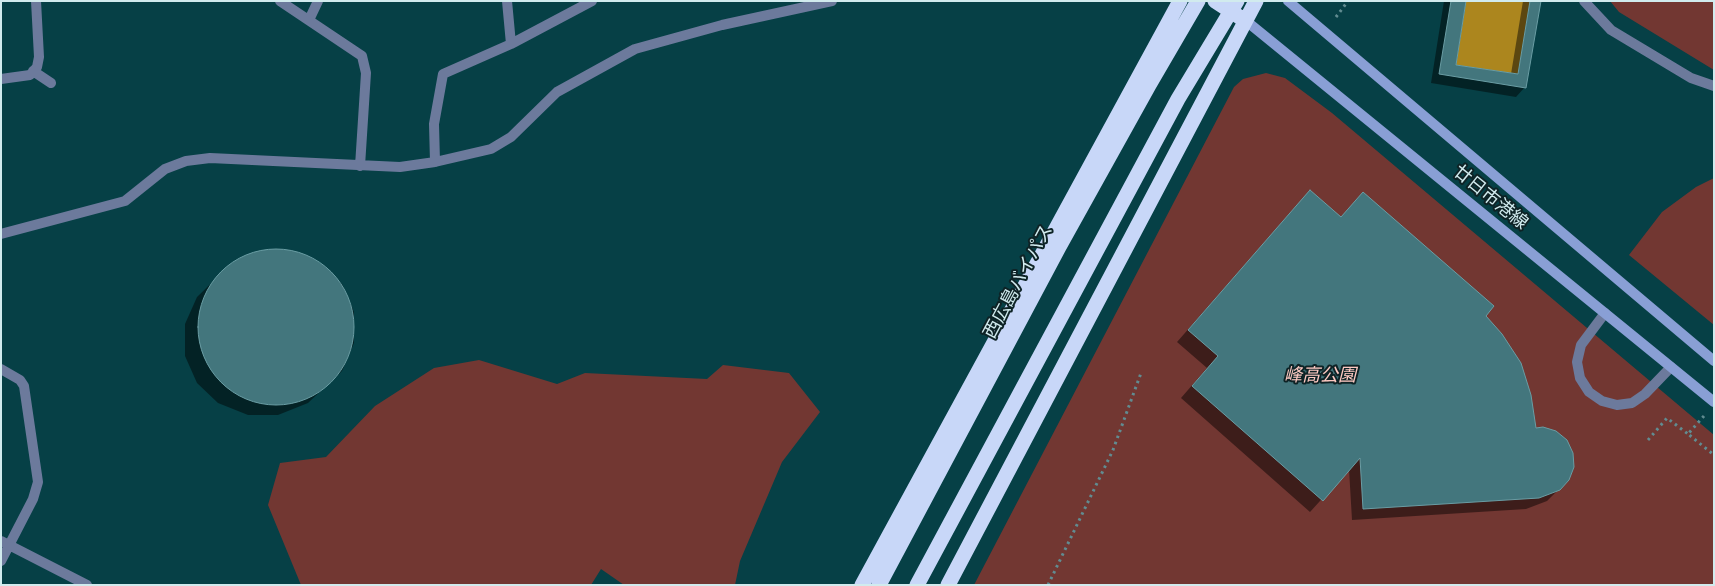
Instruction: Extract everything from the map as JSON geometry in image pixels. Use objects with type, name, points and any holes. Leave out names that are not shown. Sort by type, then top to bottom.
[{"type":"highway","name":"西広島バイパス","points":[[862,585],[1180,1]]},
{"type":"highway","name":"西広島バイパス","points":[[878,585],[1059,247],[1198,1]]},
{"type":"highway","points":[[1215,1],[1245,20]]},
{"type":"highway","points":[[917,585],[1174,108],[1237,1]]},
{"type":"highway","points":[[948,585],[1256,1]]},
{"type":"main road","name":"廿日市港線","points":[[1288,1],[1714,361]]},
{"type":"main road","name":"廿日市港線","points":[[1245,20],[1714,402]]},
{"type":"street","points":[[1,79],[20,78],[30,75],[33,71],[39,57],[36,1]]},
{"type":"street","points":[[280,1],[355,50],[365,64],[360,166]]},
{"type":"street","points":[[309,20],[318,1]]},
{"type":"street","points":[[507,1],[511,44]]},
{"type":"street","points":[[435,162],[434,124],[443,74],[511,44],[592,1]]},
{"type":"street","points":[[1,234],[124,201],[165,169],[186,160],[210,158],[400,167],[435,162],[498,146],[511,137],[557,92],[635,49],[722,25],[832,1]]},
{"type":"street","points":[[1584,1],[1610,30],[1692,78],[1714,86]]},
{"type":"street","points":[[33,71],[51,83]]},
{"type":"street","points":[[1605,313],[1580,345],[1578,362],[1580,378],[1589,392],[1602,401],[1617,405],[1632,403],[1645,394],[1671,367]]},
{"type":"street","points":[[1,369],[20,380],[24,386],[38,472],[36,491],[5,543],[1,561]]},
{"type":"street","points":[[5,543],[87,585]]},
{"type":"path","points":[[1336,17],[1348,1]]},
{"type":"path","points":[[1048,585],[1113,450],[1141,374]]},
{"type":"path","points":[[1688,434],[1707,412]]},
{"type":"path","points":[[1648,440],[1667,418],[1714,455]]},
{"type":"green space","points":[[1610,1],[1714,1],[1714,70],[1619,12]]},
{"type":"green space","name":"峰高公園","points":[[1266,73],[1285,78],[1332,113],[1714,435],[1714,585],[974,585],[1234,87],[1243,79]]},
{"type":"green space","points":[[1714,178],[1714,325],[1629,255],[1662,212],[1696,187]]},
{"type":"green space","points":[[479,360],[557,384],[585,373],[707,379],[723,365],[789,373],[820,412],[782,462],[740,561],[735,585],[624,585],[601,569],[591,585],[301,585],[268,505],[280,463],[326,457],[375,406],[434,368]]},
{"type":"shaded area","points":[[1466,1],[1530,1],[1518,74],[1456,65]]},
{"type":"building","points":[[1451,1],[1466,1],[1456,65],[1518,74],[1530,1],[1541,1],[1526,88],[1439,74]]},
{"type":"building","points":[[1310,190],[1341,217],[1363,192],[1494,306],[1486,316],[1502,334],[1521,363],[1531,395],[1536,428],[1543,427],[1556,431],[1567,440],[1573,453],[1574,467],[1569,480],[1560,490],[1539,498],[1363,509],[1360,458],[1323,501],[1192,386],[1218,356],[1188,330]]},
{"type":"building","points":[[268,249],[284,249],[299,252],[313,258],[326,266],[337,277],[351,304],[354,327],[353,342],[345,364],[337,377],[326,388],[299,402],[284,405],[268,405],[253,402],[239,396],[226,388],[215,377],[201,350],[198,335],[198,319],[201,304],[207,290],[215,277],[226,266],[253,252]]}]
